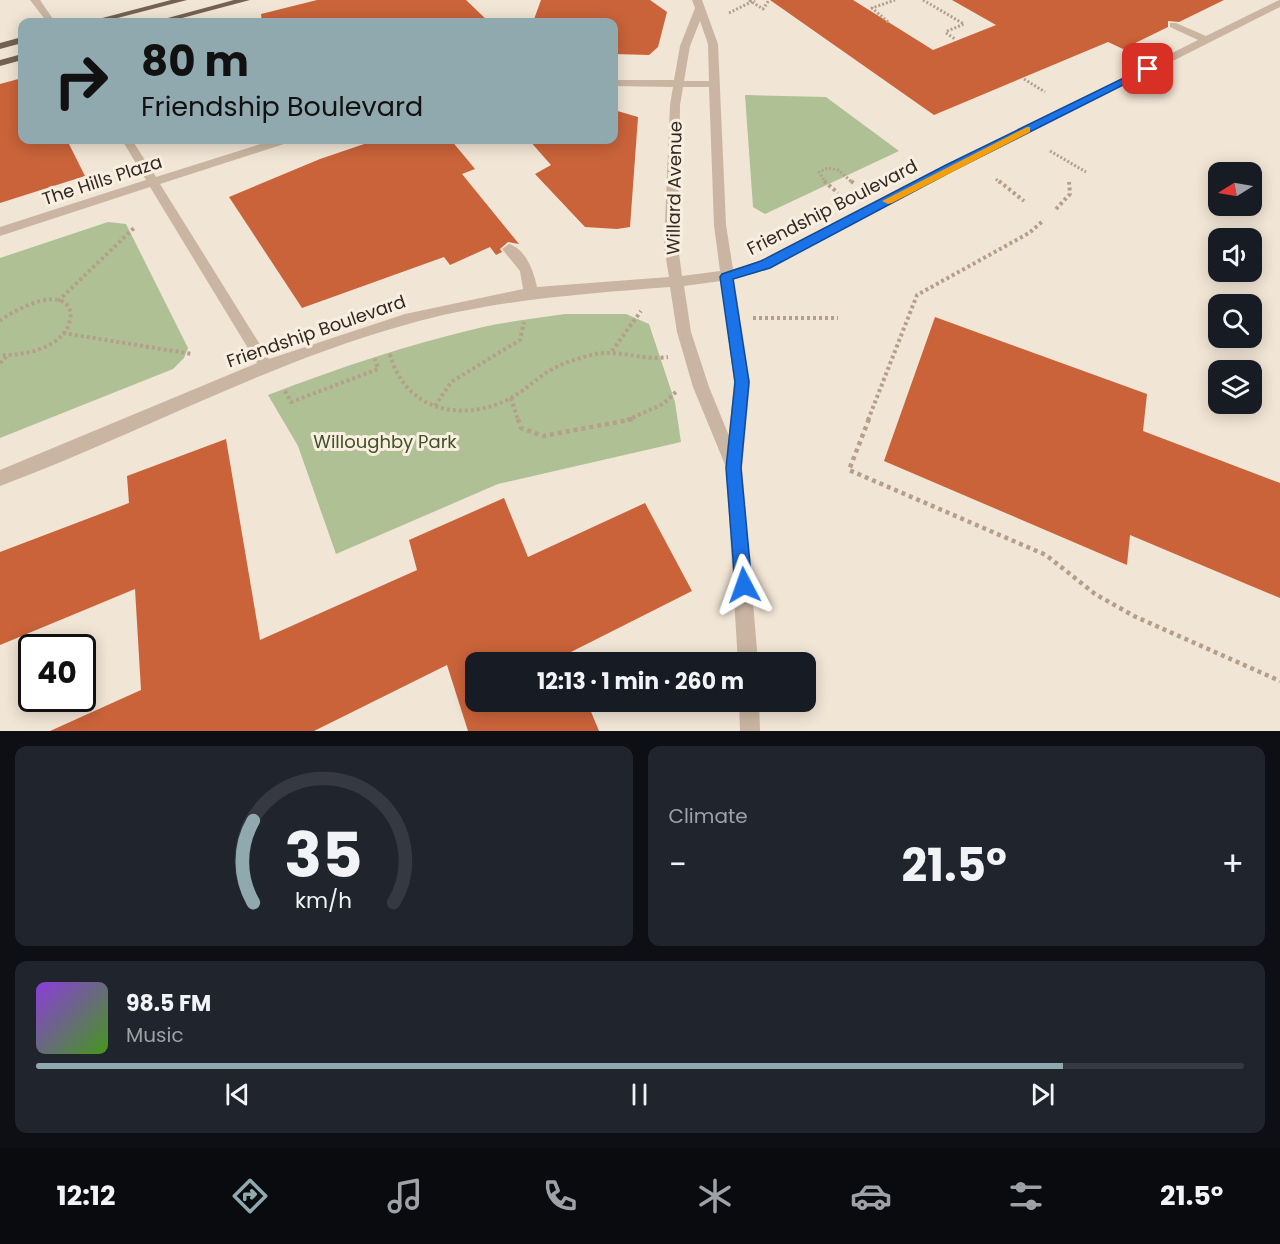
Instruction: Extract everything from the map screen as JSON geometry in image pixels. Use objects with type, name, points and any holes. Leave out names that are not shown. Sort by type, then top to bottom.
[{"type":"main road","points":[[108,18],[182,0]]},
{"type":"main road","points":[[174,18],[245,0]]},
{"type":"main road","points":[[0,46],[18,41]]},
{"type":"main road","points":[[0,63],[18,58]]},
{"type":"street","points":[[35,0],[48,18]]},
{"type":"street","name":"Friendship Boulevard","points":[[0,478],[266,366],[405,319],[531,293],[726,277],[766,264],[950,168],[1280,3]]},
{"type":"street","name":"Willard Avenue","points":[[698,5],[685,46],[675,112],[671,246],[684,332],[701,387],[734,468]]},
{"type":"street","name":"Willard Avenue","points":[[698,5],[713,44],[720,225],[742,382],[734,468],[747,652]]},
{"type":"street","points":[[1173,25],[1206,40]]},
{"type":"street","points":[[618,83],[715,84]]},
{"type":"street","points":[[129,144],[266,366]]},
{"type":"street","name":"The Hills Plaza","points":[[0,232],[271,144]]},
{"type":"street","points":[[509,249],[527,270],[531,293]]},
{"type":"street","points":[[749,712],[750,731]]},
{"type":"path","points":[[749,0],[763,9],[769,0]]},
{"type":"path","points":[[729,13],[755,0]]},
{"type":"path","points":[[888,22],[872,8],[895,0]]},
{"type":"path","points":[[923,0],[964,24],[945,33],[955,39]]},
{"type":"path","points":[[1024,79],[1045,92]]},
{"type":"path","points":[[1050,151],[1086,172]]},
{"type":"path","points":[[838,193],[821,178],[819,172],[823,168],[831,167],[855,184]]},
{"type":"path","points":[[996,179],[1024,201]]},
{"type":"path","points":[[1056,209],[1070,194],[1069,182]]},
{"type":"path","points":[[1044,220],[1029,233],[917,295],[849,470],[1046,555],[1095,594],[1134,616],[1280,681]]},
{"type":"path","points":[[58,302],[135,227]]},
{"type":"path","points":[[0,321],[20,307],[32,303],[58,302],[69,309],[71,316],[62,333],[39,350],[25,355],[0,355]]},
{"type":"path","points":[[612,351],[640,311]]},
{"type":"path","points":[[753,318],[838,318]]},
{"type":"path","points":[[435,406],[451,382],[520,340],[524,322]]},
{"type":"path","points":[[62,333],[192,354]]},
{"type":"path","points":[[390,354],[397,376],[406,389],[418,398],[435,406],[465,409],[496,405],[511,398],[562,364],[612,351],[650,360],[668,357]]},
{"type":"path","points":[[0,363],[7,356]]},
{"type":"path","points":[[285,392],[291,402],[378,369],[375,359]]},
{"type":"path","points":[[511,398],[521,428],[543,436],[634,419],[663,404],[678,390]]},
{"type":"green space","points":[[745,95],[826,97],[899,151],[765,214],[753,207]]},
{"type":"green space","points":[[108,222],[126,224],[188,348],[184,358],[173,369],[0,438],[0,258]]},
{"type":"green space","name":"Willoughby Park","points":[[565,314],[626,314],[649,324],[675,402],[681,442],[498,484],[336,554],[298,446],[268,395],[348,366],[428,341],[493,325]]},
{"type":"building","points":[[317,0],[466,0],[485,18],[262,18],[261,14]]},
{"type":"building","points":[[541,0],[650,0],[667,12],[658,47],[649,55],[618,54],[618,18],[534,18]]},
{"type":"building","points":[[770,0],[853,0],[933,50],[996,25],[952,0],[1224,0],[1179,22],[1168,21],[1168,27],[1123,49],[1108,42],[934,115]]},
{"type":"building","points":[[18,79],[18,144],[69,144],[85,176],[0,203],[0,84]]},
{"type":"building","points":[[618,111],[638,117],[630,227],[617,229],[585,227],[535,174],[551,165],[533,144],[618,144]]},
{"type":"building","points":[[364,144],[454,144],[475,169],[462,174],[519,244],[508,242],[500,249],[502,252],[496,255],[490,247],[450,265],[444,257],[302,308],[229,197],[320,159]]},
{"type":"building","points":[[935,317],[1147,394],[1143,431],[1280,483],[1280,598],[1130,535],[1127,565],[884,461]]},
{"type":"building","points":[[226,439],[260,640],[417,570],[409,540],[504,498],[528,557],[645,503],[692,591],[571,652],[465,652],[465,712],[591,712],[599,731],[468,731],[447,665],[314,731],[50,731],[141,690],[135,589],[27,634],[18,634],[18,638],[0,645],[0,552],[129,503],[127,476]]},
{"type":"slow traffic","points":[[888,201],[1027,130]]},
{"type":"route","points":[[744,585],[734,468],[742,382],[726,277],[766,264],[950,168],[1148,69]]}]
